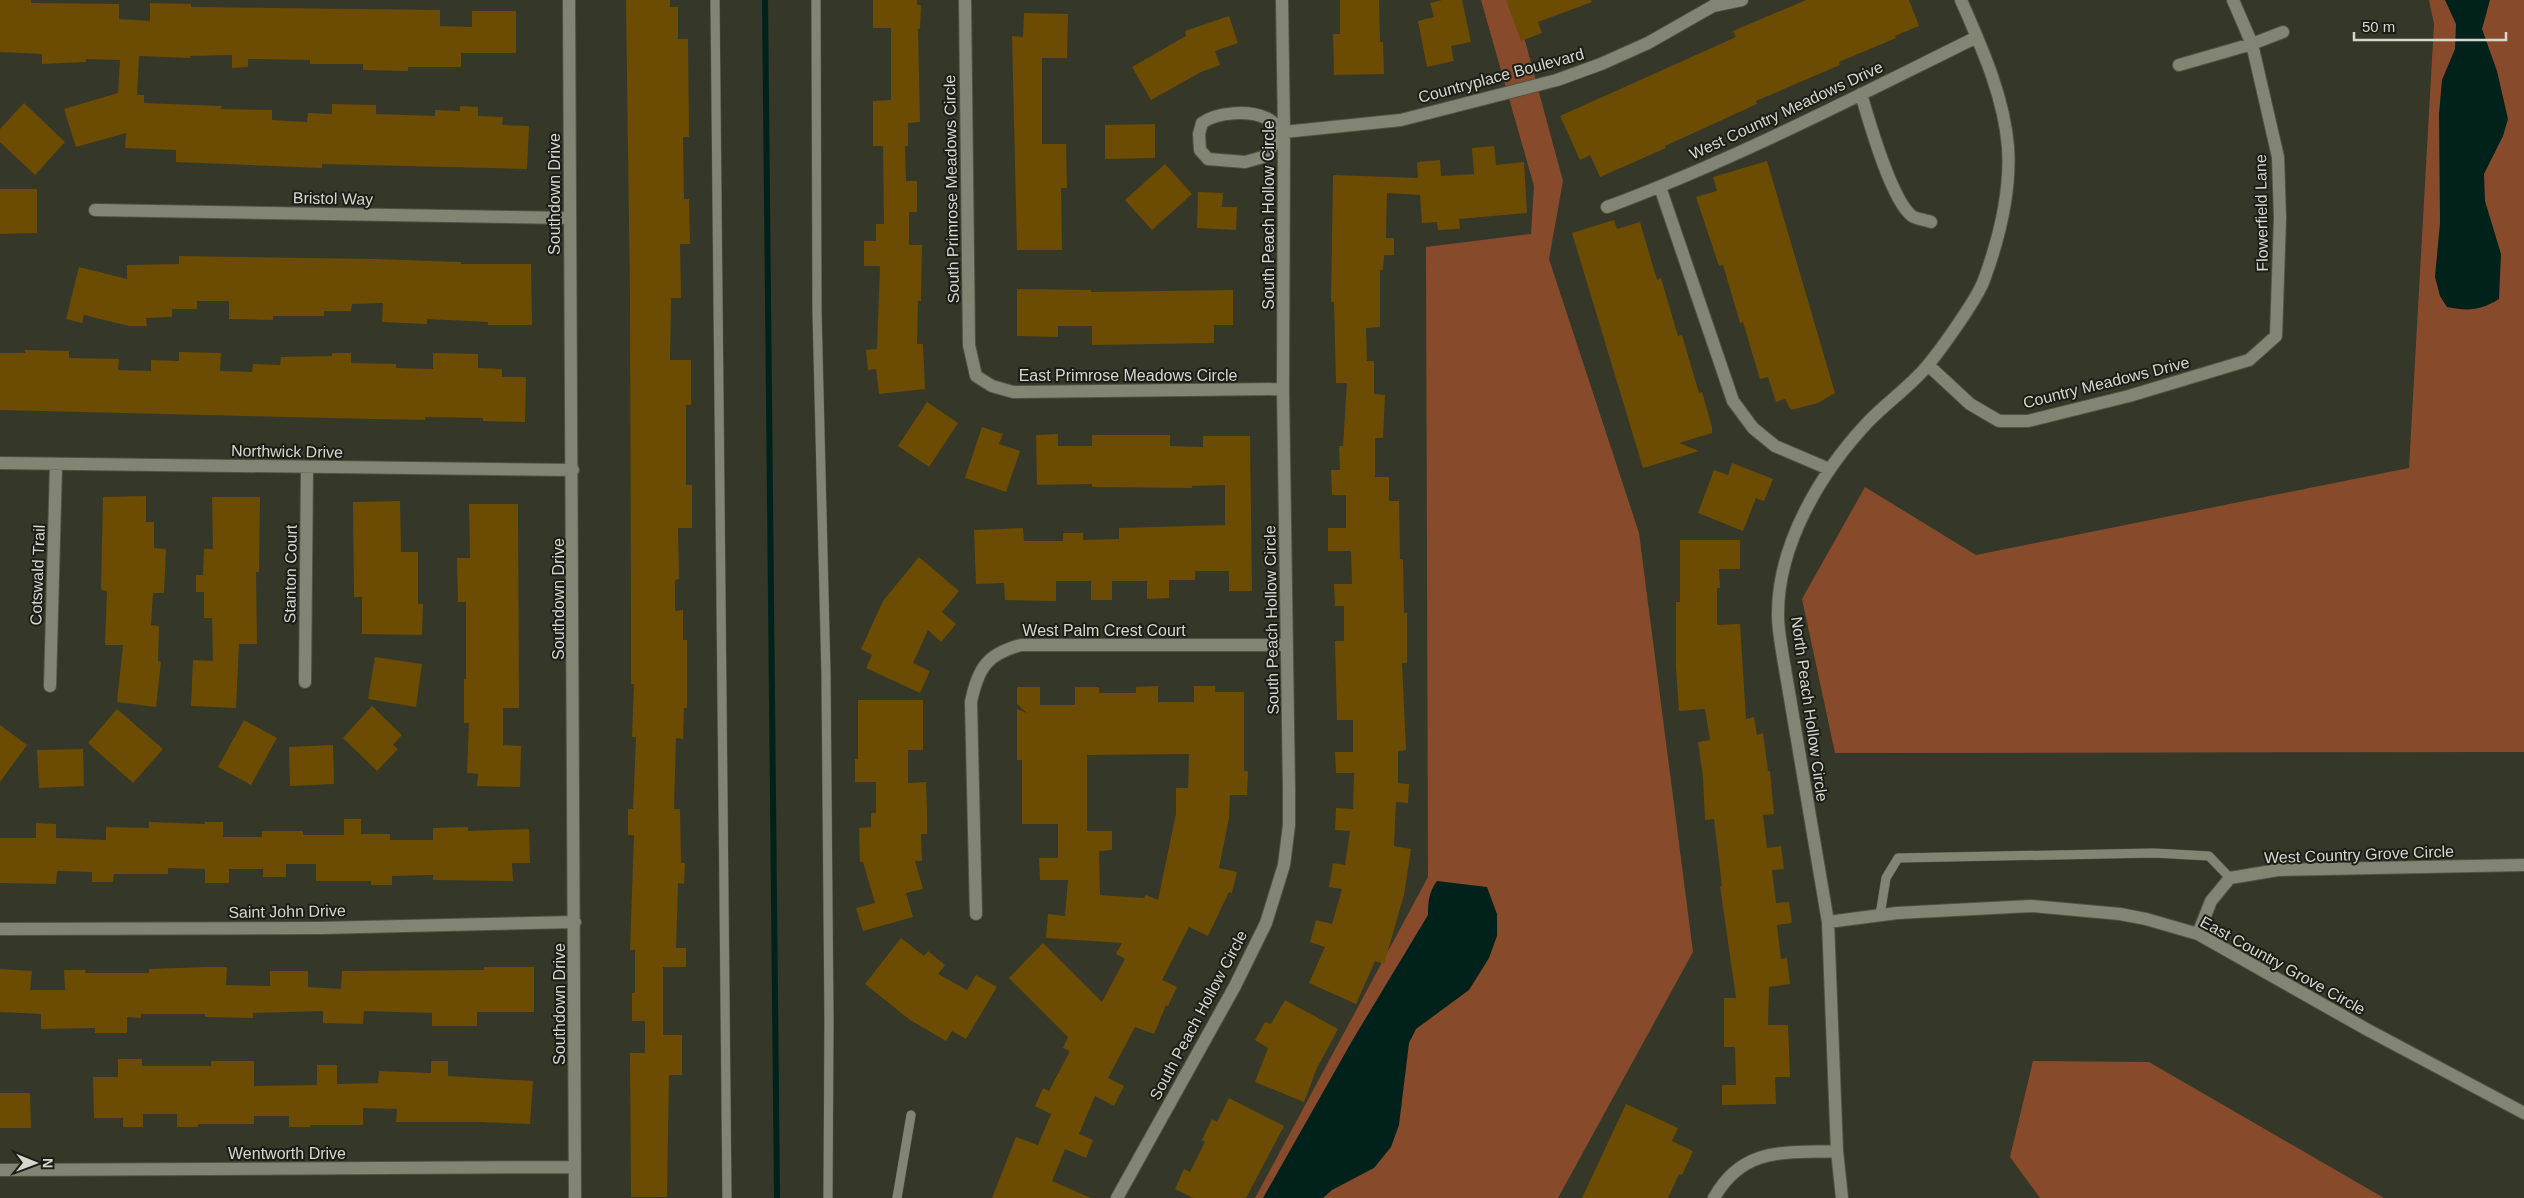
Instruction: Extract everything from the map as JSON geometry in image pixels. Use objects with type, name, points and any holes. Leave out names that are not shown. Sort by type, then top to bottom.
[{"type":"street","name":"Southdown Drive","points":[[569,0],[576,1198]]},
{"type":"street","name":"South Primrose Meadows Circle","points":[[965,0],[969,346],[976,376]]},
{"type":"street","name":"South Peach Hollow Circle","points":[[1117,1198],[1235,986],[1266,923],[1284,865],[1289,825],[1283,390],[1284,132],[1282,0]]},
{"type":"street","name":"Countryplace Boulevard","points":[[1284,132],[1401,120],[1557,80],[1648,43],[1716,3],[1742,0]]},
{"type":"street","name":"North Peach Hollow Circle","points":[[1842,1198],[1837,1151],[1828,922],[1798,752],[1778,616],[1781,581],[1799,522],[1829,469],[1870,420],[1928,365],[1984,282],[1998,232],[2005,197],[2008,147],[2000,101],[1977,37],[1961,0]]},
{"type":"street","name":"Flowerfield Lane","points":[[2233,0],[2252,44],[2278,157],[2280,218],[2276,336],[2249,360]]},
{"type":"street","points":[[2179,65],[2252,44],[2283,32]]},
{"type":"street","name":"West Country Meadows Drive","points":[[1607,207],[1660,187],[1861,94],[1977,37]]},
{"type":"street","points":[[1861,94],[1881,158],[1897,195],[1912,216],[1931,222]]},
{"type":"street","points":[[1237,113],[1266,118],[1284,132],[1263,158],[1245,162],[1208,159],[1200,150],[1199,134],[1202,123],[1212,116],[1237,113]]},
{"type":"street","points":[[1660,187],[1733,401],[1753,428],[1775,446],[1829,469]]},
{"type":"street","name":"Bristol Way","points":[[95,210],[570,218]]},
{"type":"street","name":"Country Meadows Drive","points":[[1928,365],[1970,404],[1999,421],[2028,422],[2129,396],[2249,360]]},
{"type":"street","name":"East Primrose Meadows Circle","points":[[976,376],[992,386],[1013,392],[1283,390]]},
{"type":"street","name":"Northwick Drive","points":[[0,463],[573,470]]},
{"type":"street","name":"Cotswald Trail","points":[[50,686],[56,465]]},
{"type":"street","name":"Stanton Court","points":[[305,682],[307,467]]},
{"type":"street","name":"West Palm Crest Court","points":[[976,914],[972,809],[971,702],[975,682],[983,666],[1001,650],[1021,645],[1287,646]]},
{"type":"street","name":"West Country Grove Circle","points":[[2230,878],[2278,870],[2524,865]]},
{"type":"street","points":[[2198,934],[2211,901],[2230,878]]},
{"type":"street","name":"East Country Grove Circle","points":[[1828,922],[1880,915],[1980,907],[2032,906],[2120,914],[2198,934],[2366,1029],[2524,1113]]},
{"type":"street","name":"Saint John Drive","points":[[0,929],[310,928],[575,922]]},
{"type":"street","points":[[1714,1198],[1720,1186],[1745,1162],[1772,1154],[1837,1151]]},
{"type":"street","name":"Wentworth Drive","points":[[0,1170],[575,1168]]},
{"type":"lane","points":[[715,0],[727,1198]]},
{"type":"lane","points":[[816,0],[817,310],[826,675],[829,981],[828,1198]]},
{"type":"lane","points":[[1880,915],[1886,878],[1898,858],[2154,853],[2209,856],[2230,878]]},
{"type":"lane","points":[[897,1198],[911,1115]]},
{"type":"shaded area","points":[[1481,0],[1514,0],[1563,181],[1549,259],[1639,533],[1693,952],[1558,1198],[1255,1198],[1428,877],[1426,247],[1531,234],[1534,186]]},
{"type":"shaded area","points":[[2429,0],[2524,0],[2524,752],[1835,753],[1802,599],[1865,487],[1976,555],[2409,468],[2434,24]]},
{"type":"shaded area","points":[[2033,1061],[2149,1062],[2384,1198],[2040,1198],[2010,1157]]},
{"type":"water","points":[[2445,0],[2490,0],[2482,29],[2497,71],[2508,119],[2503,136],[2484,174],[2485,201],[2501,254],[2499,299],[2486,306],[2474,309],[2447,307],[2440,296],[2435,277],[2440,223],[2439,114],[2442,80],[2455,49],[2456,24]]},
{"type":"water","points":[[1437,881],[1487,887],[1497,914],[1497,936],[1489,958],[1469,990],[1416,1029],[1409,1043],[1399,1125],[1391,1147],[1374,1168],[1332,1190],[1323,1198],[1263,1198],[1352,1041],[1428,915],[1428,905],[1432,889]]},
{"type":"building","points":[[0,0],[31,0],[31,3],[119,4],[119,19],[150,21],[150,3],[191,4],[191,7],[440,10],[440,26],[472,27],[472,11],[516,11],[516,53],[461,53],[461,67],[408,67],[408,71],[363,70],[363,64],[310,64],[310,60],[248,59],[248,67],[232,68],[232,55],[190,56],[190,58],[139,56],[137,95],[144,95],[144,103],[222,106],[221,109],[272,110],[272,120],[307,122],[308,113],[332,114],[332,104],[376,105],[376,114],[435,116],[435,110],[460,111],[460,106],[478,107],[478,116],[503,117],[502,125],[529,126],[527,169],[322,164],[322,168],[176,162],[176,150],[125,148],[126,133],[76,147],[64,109],[118,93],[120,60],[86,59],[86,62],[42,64],[42,54],[0,52]]},
{"type":"building","points":[[626,0],[670,0],[670,7],[678,7],[678,39],[688,39],[689,137],[683,137],[684,199],[689,199],[690,244],[680,244],[681,298],[671,298],[670,360],[691,360],[691,405],[686,405],[686,485],[692,485],[692,528],[678,528],[679,579],[675,580],[675,611],[683,610],[683,640],[687,640],[687,708],[684,708],[683,739],[676,738],[674,809],[680,809],[681,863],[685,863],[684,884],[678,883],[676,948],[686,948],[686,967],[663,967],[663,1035],[682,1035],[682,1075],[669,1075],[667,1197],[631,1197],[630,1053],[645,1053],[645,1021],[632,1021],[632,993],[635,993],[635,950],[630,950],[634,835],[628,835],[628,809],[633,809],[636,737],[632,737],[634,684],[631,684],[630,298]]},
{"type":"building","points":[[873,0],[917,0],[917,5],[921,5],[920,29],[918,29],[920,122],[908,123],[908,146],[905,146],[906,181],[917,181],[917,212],[909,212],[909,245],[922,245],[921,301],[918,301],[917,344],[923,344],[925,389],[879,394],[876,369],[868,370],[866,350],[877,349],[880,266],[864,266],[864,241],[876,241],[876,224],[884,224],[883,146],[873,146],[873,101],[891,100],[891,28],[873,28]]},
{"type":"building","points":[[1340,0],[1379,0],[1380,42],[1383,42],[1384,74],[1334,75],[1333,34],[1340,34]]},
{"type":"building","points":[[1442,0],[1462,0],[1471,42],[1451,46],[1454,61],[1427,67],[1418,21],[1434,17],[1430,3]]},
{"type":"building","points":[[1506,0],[1591,0],[1592,2],[1538,22],[1542,33],[1521,41]]},
{"type":"building","points":[[1806,0],[1909,0],[1919,26],[1895,36],[1896,38],[1839,62],[1840,65],[1756,101],[1757,104],[1665,146],[1666,148],[1600,177],[1590,155],[1580,160],[1560,116],[1736,37],[1733,31]]},
{"type":"building","points":[[1024,13],[1068,14],[1067,58],[1042,58],[1042,144],[1066,144],[1067,188],[1061,188],[1062,250],[1017,250],[1012,36],[1023,37]]},
{"type":"building","points":[[1229,16],[1238,43],[1215,51],[1220,65],[1201,72],[1151,100],[1132,67],[1186,36],[1185,31]]},
{"type":"building","points":[[24,103],[65,142],[35,175],[0,142],[0,129]]},
{"type":"building","points":[[1155,124],[1155,158],[1105,159],[1105,125]]},
{"type":"building","points":[[1494,146],[1496,165],[1524,162],[1527,213],[1459,219],[1460,229],[1438,230],[1437,222],[1422,223],[1420,195],[1387,193],[1386,238],[1394,238],[1394,255],[1384,255],[1383,270],[1380,270],[1380,327],[1366,328],[1367,361],[1374,361],[1374,394],[1385,395],[1383,438],[1375,438],[1375,477],[1389,477],[1389,501],[1399,501],[1400,559],[1403,559],[1404,613],[1407,613],[1407,663],[1402,663],[1406,750],[1398,751],[1398,783],[1409,784],[1408,803],[1396,802],[1394,846],[1411,849],[1404,895],[1384,964],[1375,961],[1356,1004],[1309,983],[1325,947],[1310,942],[1316,920],[1332,924],[1342,889],[1329,887],[1333,863],[1345,865],[1350,831],[1335,830],[1336,808],[1353,809],[1354,773],[1336,773],[1335,752],[1353,752],[1353,720],[1337,720],[1335,641],[1344,641],[1344,606],[1335,606],[1334,584],[1352,584],[1351,551],[1328,551],[1328,528],[1346,528],[1346,495],[1332,495],[1331,470],[1340,470],[1339,446],[1343,446],[1347,383],[1336,383],[1334,302],[1331,302],[1333,175],[1418,178],[1417,162],[1440,160],[1441,176],[1474,174],[1472,148]]},
{"type":"building","points":[[1767,161],[1835,393],[1818,403],[1791,410],[1785,399],[1776,402],[1768,377],[1760,379],[1743,322],[1740,323],[1723,265],[1719,266],[1696,197],[1717,191],[1713,177]]},
{"type":"building","points":[[1165,164],[1192,194],[1152,230],[1125,200]]},
{"type":"building","points":[[0,189],[37,189],[37,233],[0,234]]},
{"type":"building","points":[[1198,192],[1223,193],[1222,207],[1237,207],[1236,230],[1197,228]]},
{"type":"building","points":[[1614,220],[1617,229],[1640,222],[1657,280],[1661,278],[1678,336],[1682,335],[1699,393],[1702,392],[1712,427],[1712,433],[1679,443],[1699,451],[1643,468],[1572,233]]},
{"type":"building","points":[[179,256],[376,259],[461,262],[461,264],[531,264],[532,325],[488,325],[488,322],[427,319],[427,324],[382,322],[383,303],[352,304],[351,311],[324,311],[324,316],[273,316],[273,320],[229,319],[229,301],[197,301],[197,309],[172,309],[172,317],[146,318],[147,326],[129,326],[84,315],[82,323],[66,319],[79,267],[127,279],[127,265],[179,264]]},
{"type":"building","points":[[1017,289],[1091,290],[1091,292],[1233,290],[1233,325],[1214,325],[1214,343],[1092,345],[1092,326],[1058,326],[1058,337],[1017,336]]},
{"type":"building","points":[[25,350],[69,351],[69,358],[119,359],[118,370],[151,371],[151,360],[179,361],[179,352],[221,353],[220,371],[252,372],[253,364],[280,365],[281,357],[332,356],[332,353],[351,353],[351,363],[396,364],[396,368],[433,369],[433,353],[478,354],[478,368],[502,369],[502,377],[526,377],[525,422],[483,421],[483,418],[425,417],[425,420],[0,410],[0,353],[25,353]]},
{"type":"building","points":[[927,402],[958,423],[929,467],[898,446]]},
{"type":"building","points":[[982,427],[1003,434],[999,444],[1020,451],[1006,492],[965,478]]},
{"type":"building","points":[[1058,434],[1058,446],[1092,446],[1092,435],[1170,435],[1170,446],[1203,447],[1203,436],[1250,436],[1252,591],[1229,591],[1229,571],[1195,571],[1195,580],[1169,580],[1169,598],[1147,599],[1147,581],[1112,581],[1112,600],[1091,600],[1091,581],[1056,581],[1056,601],[1005,600],[1004,583],[976,584],[974,530],[1023,528],[1024,541],[1063,541],[1063,533],[1083,533],[1083,540],[1119,539],[1119,528],[1225,525],[1225,485],[1192,486],[1192,488],[1092,487],[1092,484],[1037,485],[1036,435]]},
{"type":"building","points":[[1732,463],[1773,479],[1764,501],[1756,498],[1743,531],[1698,513],[1714,470],[1728,475]]},
{"type":"building","points":[[146,496],[146,522],[154,522],[154,548],[166,549],[164,593],[153,593],[151,625],[159,626],[158,661],[161,662],[156,707],[117,702],[123,645],[105,645],[107,591],[101,590],[103,497]]},
{"type":"building","points":[[212,497],[260,497],[259,572],[256,572],[257,644],[239,644],[236,708],[191,706],[193,660],[213,661],[212,618],[204,618],[204,592],[196,592],[196,575],[203,575],[204,549],[213,549]]},
{"type":"building","points":[[400,501],[401,552],[418,552],[418,604],[423,604],[422,635],[362,634],[362,597],[354,597],[353,502]]},
{"type":"building","points":[[469,504],[518,504],[519,708],[503,708],[503,745],[521,746],[520,787],[477,786],[478,774],[467,773],[469,723],[464,723],[466,602],[458,602],[457,558],[470,558]]},
{"type":"building","points":[[1680,540],[1740,540],[1740,569],[1719,569],[1720,588],[1717,588],[1717,625],[1740,624],[1746,719],[1754,717],[1757,735],[1763,733],[1768,771],[1770,771],[1774,814],[1763,815],[1767,848],[1781,846],[1784,869],[1772,870],[1776,903],[1789,902],[1792,923],[1777,925],[1781,959],[1787,958],[1790,984],[1769,987],[1768,1025],[1788,1025],[1790,1077],[1775,1077],[1776,1104],[1722,1105],[1722,1085],[1736,1085],[1735,1047],[1724,1047],[1724,998],[1736,998],[1720,886],[1722,886],[1714,819],[1705,820],[1703,777],[1698,742],[1710,740],[1705,709],[1679,711],[1676,668],[1676,602],[1680,602]]},
{"type":"building","points":[[919,557],[959,591],[942,612],[956,624],[941,642],[928,630],[913,663],[930,671],[920,693],[866,668],[872,655],[861,649],[883,601]]},
{"type":"building","points":[[375,657],[422,664],[416,707],[368,699]]},
{"type":"building","points":[[1158,686],[1158,702],[1194,702],[1194,686],[1215,686],[1215,692],[1244,692],[1244,771],[1248,771],[1247,795],[1230,795],[1229,818],[1219,868],[1237,872],[1232,893],[1229,892],[1208,936],[1189,927],[1162,980],[1177,987],[1168,1006],[1166,1005],[1154,1034],[1135,1027],[1108,1078],[1124,1086],[1114,1106],[1095,1096],[1079,1134],[1093,1140],[1086,1158],[1065,1149],[1052,1181],[1091,1198],[992,1198],[1016,1137],[1038,1145],[1051,1114],[1035,1106],[1043,1088],[1049,1091],[1070,1051],[1063,1048],[1068,1037],[1009,978],[1043,943],[1102,1002],[1125,959],[1116,954],[1122,943],[1046,938],[1048,914],[1065,916],[1068,880],[1040,880],[1039,858],[1058,858],[1058,824],[1022,824],[1022,760],[1017,760],[1017,709],[1027,713],[1017,704],[1017,687],[1040,687],[1040,705],[1075,705],[1075,687],[1099,687],[1099,693],[1136,693],[1136,687]],"holes":[[[1189,754],[1188,788],[1176,788],[1176,814],[1158,900],[1146,895],[1144,898],[1100,895],[1099,851],[1112,850],[1112,831],[1087,831],[1087,755]]]},
{"type":"building","points":[[858,700],[923,700],[923,750],[908,750],[908,783],[926,782],[927,812],[927,834],[921,834],[922,861],[915,861],[923,889],[906,893],[913,917],[863,931],[856,908],[875,903],[863,862],[860,862],[859,828],[871,827],[871,813],[876,813],[876,782],[855,782],[855,759],[858,759]]},
{"type":"building","points":[[372,706],[402,735],[393,745],[398,749],[377,771],[343,738]]},
{"type":"building","points":[[117,709],[163,749],[133,783],[88,743]]},
{"type":"building","points":[[244,720],[277,738],[251,785],[218,767]]},
{"type":"building","points":[[0,725],[27,745],[0,782]]},
{"type":"building","points":[[333,745],[334,784],[290,786],[289,747]]},
{"type":"building","points":[[83,749],[84,786],[39,788],[37,750]]},
{"type":"building","points":[[344,819],[361,819],[361,834],[390,834],[390,840],[433,840],[433,828],[468,827],[468,831],[529,829],[530,863],[512,863],[513,881],[433,880],[433,875],[392,876],[392,885],[371,885],[371,881],[316,881],[316,864],[286,864],[286,877],[263,877],[263,869],[229,869],[229,883],[205,883],[205,869],[168,868],[168,874],[114,874],[113,882],[92,882],[92,872],[57,871],[56,884],[0,883],[0,838],[36,838],[36,823],[56,824],[56,838],[106,840],[106,827],[149,828],[149,822],[205,824],[205,822],[223,822],[223,837],[262,837],[262,831],[303,831],[303,835],[344,835]]},
{"type":"building","points":[[901,938],[924,956],[928,951],[945,965],[938,974],[967,990],[976,975],[997,987],[966,1039],[952,1031],[946,1041],[910,1020],[865,984]]},
{"type":"building","points":[[227,967],[226,985],[270,986],[270,971],[308,971],[308,987],[341,989],[342,971],[484,970],[484,967],[534,967],[534,1012],[477,1012],[477,1026],[432,1026],[432,1013],[364,1011],[363,1024],[323,1023],[323,1011],[253,1013],[253,1018],[205,1017],[205,1014],[141,1014],[141,1018],[127,1017],[127,1033],[95,1033],[95,1028],[41,1029],[41,1014],[0,1012],[0,969],[32,971],[30,990],[65,990],[64,970],[85,970],[86,973],[149,973],[149,969]]},
{"type":"building","points":[[1285,1000],[1338,1029],[1317,1068],[1304,1102],[1255,1082],[1268,1048],[1255,1040],[1265,1022],[1271,1024]]},
{"type":"building","points":[[118,1059],[142,1059],[142,1066],[211,1066],[211,1061],[254,1061],[254,1086],[317,1085],[317,1065],[337,1065],[337,1084],[378,1083],[379,1071],[431,1073],[431,1061],[448,1061],[448,1076],[533,1081],[530,1124],[396,1122],[397,1109],[363,1108],[363,1125],[289,1127],[289,1116],[254,1116],[254,1124],[198,1124],[198,1127],[177,1127],[177,1114],[143,1114],[143,1127],[123,1127],[123,1118],[94,1118],[93,1077],[118,1077]]},
{"type":"building","points":[[0,1093],[30,1093],[31,1128],[0,1128]]},
{"type":"building","points":[[1229,1098],[1284,1126],[1246,1198],[1193,1198],[1175,1189],[1184,1169],[1190,1172],[1205,1142],[1202,1140],[1212,1119],[1217,1122]]},
{"type":"building","points":[[1626,1104],[1678,1128],[1672,1141],[1693,1151],[1682,1175],[1679,1174],[1668,1198],[1582,1198]]},
{"type":"waterway","points":[[765,0],[777,1198]]}]
